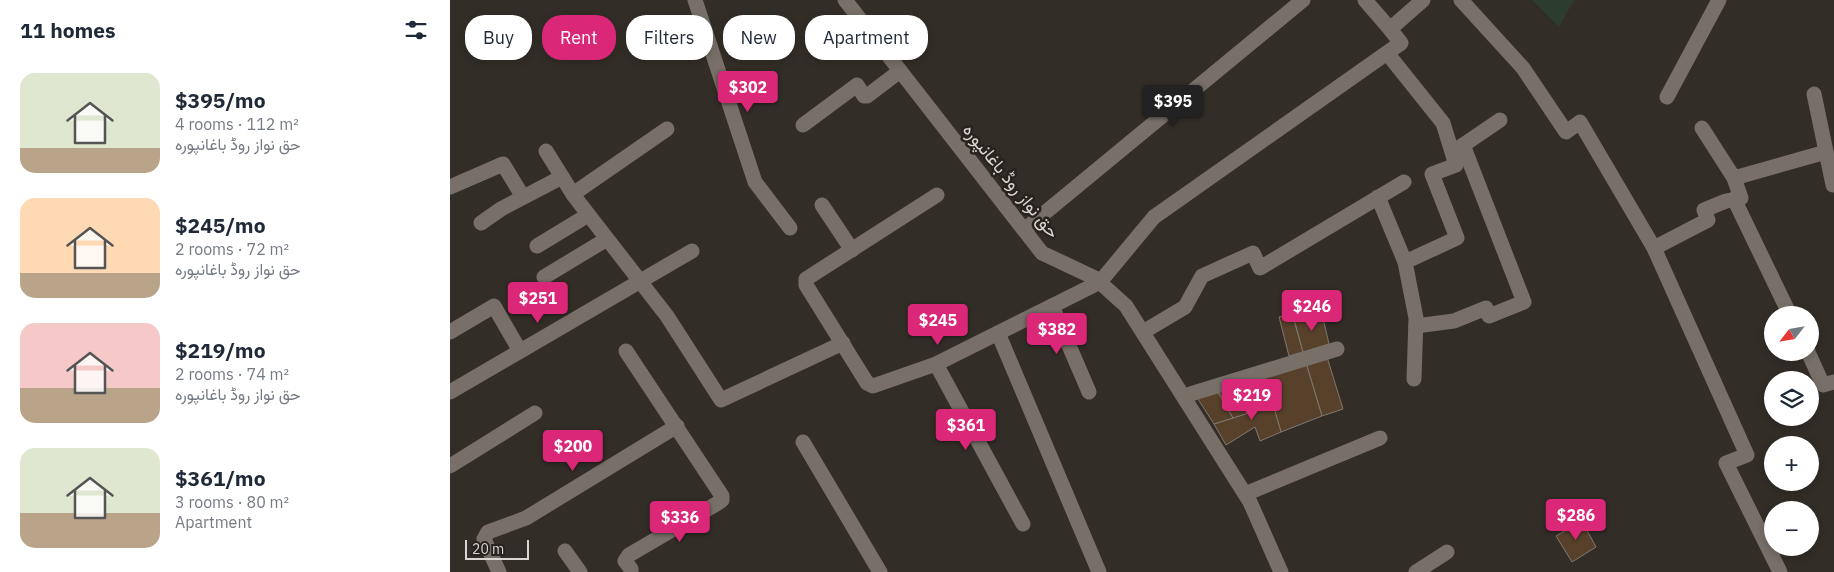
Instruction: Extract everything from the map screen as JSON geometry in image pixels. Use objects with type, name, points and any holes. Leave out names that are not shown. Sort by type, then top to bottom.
[{"type":"street","points":[[695,0],[755,182],[790,228]]},
{"type":"street","name":"حق نواز روڈ باغانپورہ","points":[[845,0],[1042,253],[1095,278],[1126,306],[1250,502],[1281,572]]},
{"type":"street","points":[[1024,230],[1303,0]]},
{"type":"street","points":[[937,195],[805,281],[870,385],[874,386],[936,364],[1100,282],[1154,217],[1401,43],[1365,0]]},
{"type":"street","points":[[1390,29],[1423,0]]},
{"type":"street","points":[[1461,0],[1523,68],[1566,132],[1580,122],[1654,248],[1747,455],[1726,463],[1780,572]]},
{"type":"street","points":[[1667,97],[1719,0]]},
{"type":"street","points":[[1387,53],[1443,123],[1458,149],[1524,302],[1490,316],[1486,308],[1454,321],[1416,326]]},
{"type":"street","points":[[803,125],[857,85],[864,96],[867,96],[900,71]]},
{"type":"street","points":[[1814,94],[1834,185]]},
{"type":"street","points":[[1404,262],[1457,238],[1432,174],[1456,165],[1458,149],[1500,120]]},
{"type":"street","points":[[1654,248],[1708,220],[1704,210],[1741,198],[1734,178],[1702,128]]},
{"type":"street","points":[[573,194],[666,129]]},
{"type":"street","points":[[546,150],[588,215],[667,316],[721,400],[843,343]]},
{"type":"street","points":[[1734,178],[1826,152]]},
{"type":"street","points":[[450,187],[503,164],[523,197]]},
{"type":"street","points":[[481,223],[501,209],[562,177]]},
{"type":"street","points":[[1143,332],[1185,307],[1202,276],[1253,253],[1260,268],[1404,182]]},
{"type":"street","points":[[1378,198],[1404,262],[1416,318],[1414,379]]},
{"type":"street","points":[[1734,199],[1786,306]]},
{"type":"street","points":[[822,205],[852,250]]},
{"type":"street","points":[[537,246],[588,215]]},
{"type":"street","points":[[544,277],[607,239]]},
{"type":"street","points":[[450,392],[692,251]]},
{"type":"street","points":[[450,332],[494,306],[520,351]]},
{"type":"street","points":[[1052,306],[1089,392]]},
{"type":"street","points":[[998,333],[1099,572]]},
{"type":"street","points":[[1184,396],[1338,350]]},
{"type":"street","points":[[626,351],[722,496],[722,500],[628,555],[625,561],[631,572]]},
{"type":"street","points":[[1812,361],[1823,385],[1834,382]]},
{"type":"street","points":[[936,364],[1024,524]]},
{"type":"street","points":[[450,466],[535,413]]},
{"type":"street","points":[[499,572],[484,539],[488,532],[526,518],[677,426]]},
{"type":"street","points":[[1245,494],[1380,438]]},
{"type":"street","points":[[804,442],[880,572]]},
{"type":"street","points":[[565,551],[580,572]]},
{"type":"street","points":[[1416,572],[1447,552]]},
{"type":"green space","points":[[1532,0],[1574,0],[1559,27]]},
{"type":"building","points":[[1292,313],[1303,352],[1289,356],[1279,317]]},
{"type":"building","points":[[1322,314],[1329,344],[1303,352],[1294,319]]},
{"type":"building","points":[[1327,357],[1343,409],[1322,416],[1306,363]]},
{"type":"building","points":[[1306,363],[1322,416],[1281,432],[1265,377]]},
{"type":"building","points":[[1265,377],[1281,432],[1260,441],[1255,427],[1226,445],[1214,424],[1267,407],[1258,380]]},
{"type":"building","points":[[1258,380],[1267,407],[1233,418],[1219,392]]},
{"type":"building","points":[[1217,391],[1233,418],[1214,424],[1196,396]]},
{"type":"building","points":[[1582,521],[1596,547],[1572,562],[1556,536]]}]
